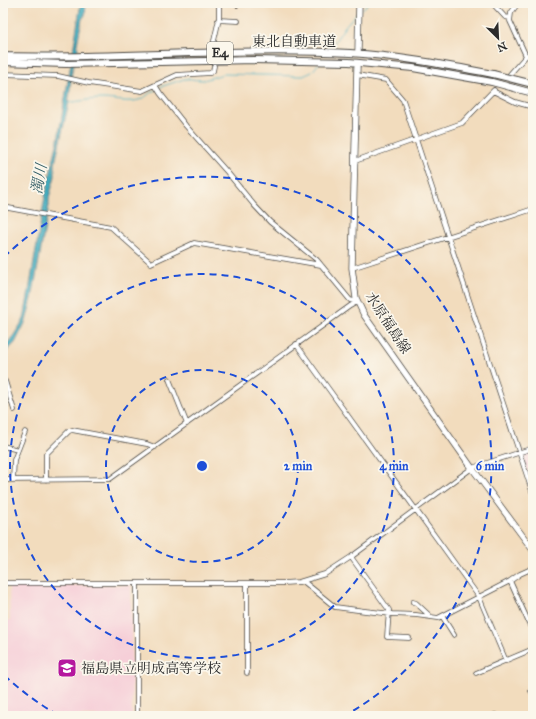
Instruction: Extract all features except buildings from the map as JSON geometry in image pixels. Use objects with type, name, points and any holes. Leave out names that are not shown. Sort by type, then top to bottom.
[{"type":"highway","name":"東北自動車道","points":[[3,62],[66,60],[118,55],[295,51],[354,52],[409,59],[493,74],[533,84]]},
{"type":"highway","name":"東北自動車道","points":[[3,56],[116,63],[239,60],[349,62],[413,68],[492,82],[533,93]]},
{"type":"main road","points":[[354,52],[359,3]]},
{"type":"main road","name":"水原福島線","points":[[357,67],[352,268],[354,291],[358,302],[383,342],[472,468],[533,550]]},
{"type":"street","points":[[213,46],[218,20],[219,3]]},
{"type":"street","points":[[492,3],[505,17],[510,18]]},
{"type":"street","points":[[518,3],[511,13],[510,18],[511,24],[526,56]]},
{"type":"street","points":[[218,20],[238,21]]},
{"type":"street","points":[[510,74],[526,56],[533,54]]},
{"type":"street","points":[[3,74],[43,75],[142,91],[177,75],[210,73],[213,71],[214,66]]},
{"type":"street","points":[[357,75],[386,80],[403,100],[533,494]]},
{"type":"street","points":[[155,85],[186,126],[254,205],[270,222],[316,260],[350,300],[358,302]]},
{"type":"street","points":[[355,161],[462,123],[493,90],[515,102],[533,107]]},
{"type":"street","points":[[3,208],[111,227],[151,262],[194,243],[321,265]]},
{"type":"street","points":[[352,268],[533,209]]},
{"type":"street","points":[[3,480],[110,479],[188,424],[296,344],[358,302]]},
{"type":"street","points":[[296,344],[479,597],[506,661]]},
{"type":"street","points":[[169,379],[188,424]]},
{"type":"street","points":[[3,382],[5,381],[14,410]]},
{"type":"street","points":[[46,480],[46,454],[69,431],[72,430],[147,444],[154,447]]},
{"type":"street","points":[[13,480],[13,466],[25,432]]},
{"type":"street","points":[[3,446],[18,450]]},
{"type":"street","points":[[3,583],[284,583],[303,581],[324,574],[351,557],[472,468],[533,448]]},
{"type":"street","points":[[351,557],[389,610],[387,637],[409,638]]},
{"type":"street","points":[[303,581],[335,607],[389,614],[430,616],[438,618],[533,568]]},
{"type":"street","points":[[510,581],[533,632]]},
{"type":"street","points":[[137,583],[137,716]]},
{"type":"street","points":[[247,583],[247,673]]},
{"type":"street","points":[[413,602],[430,616]]},
{"type":"street","points":[[442,616],[454,635]]},
{"type":"street","points":[[476,673],[533,649]]},
{"type":"shaded area","points":[[533,450],[533,488],[522,456],[524,453]]},
{"type":"shaded area","name":"福島県立明成高等学校","points":[[131,585],[132,716],[3,716],[3,620],[10,620],[9,586]]},
{"type":"water","name":"濁川","points":[[81,3],[86,3],[85,15],[82,19],[77,44],[78,49],[72,71],[68,106],[55,163],[55,176],[49,198],[32,298],[26,321],[15,343],[3,355],[3,349],[24,319],[45,196],[58,140]]},
{"type":"waterway","points":[[362,9],[369,3]]},
{"type":"waterway","points":[[329,50],[346,25],[356,14]]},
{"type":"waterway","points":[[160,87],[184,79],[204,80],[223,74],[303,76],[312,72],[319,63]]},
{"type":"waterway","points":[[68,103],[98,99],[127,101],[137,100],[142,99],[155,90]]},
{"type":"tunnel","points":[[213,45],[214,63]]},
{"type":"place","name":"福島県立明成高等学校","points":[[67,668]]}]
